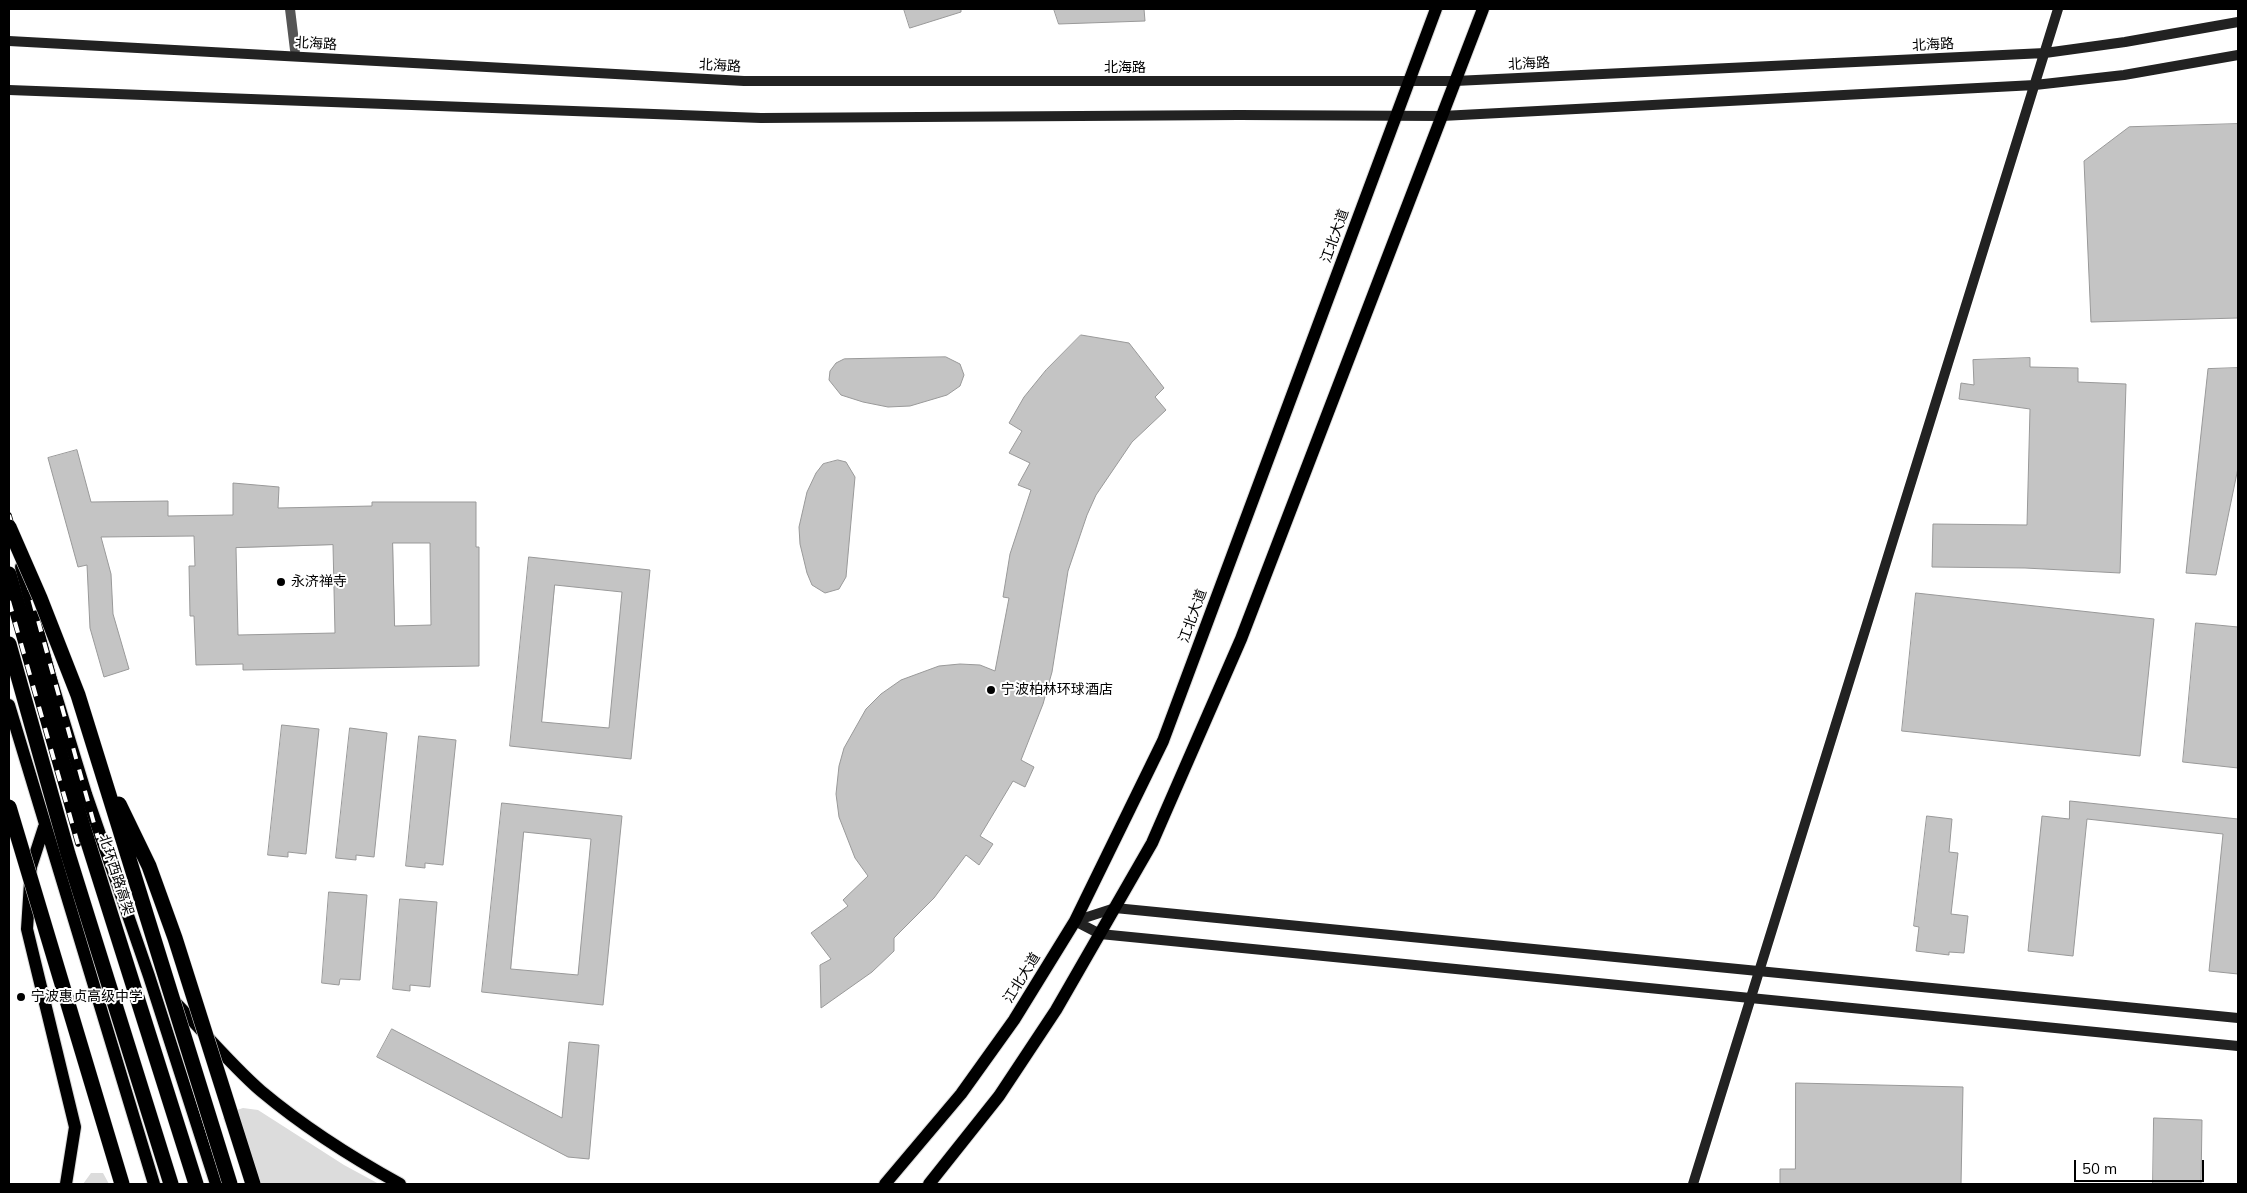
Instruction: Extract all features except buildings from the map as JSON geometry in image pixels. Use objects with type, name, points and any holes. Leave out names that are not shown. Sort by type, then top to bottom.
[{"type":"highway","points":[[9,525],[78,695],[230,1184]]},
{"type":"highway","name":"北环西路高架","points":[[9,574],[63,763],[196,1184]]},
{"type":"highway","points":[[9,644],[68,854],[171,1184]]},
{"type":"highway","points":[[97,760],[149,866],[159,893],[253,1184]]},
{"type":"highway","points":[[9,807],[122,1184]]},
{"type":"main road","name":"江北大道","points":[[885,1184],[961,1094],[1014,1020],[1075,921],[1163,741],[1436,9]]},
{"type":"main road","points":[[929,1184],[999,1096],[1056,1010],[1152,843],[1241,638],[1483,9]]},
{"type":"main road","points":[[9,525],[50,676],[86,794],[149,976],[216,1184]]},
{"type":"main road","points":[[9,705],[44,827],[154,1184]]},
{"type":"main road","points":[[44,827],[31,867],[27,928],[75,1126],[66,1184]]},
{"type":"main road","points":[[149,976],[260,1090],[311,1130],[363,1164],[400,1184]]},
{"type":"street","points":[[290,9],[296,50]]},
{"type":"street","points":[[1693,1184],[2058,9]]},
{"type":"street","name":"北海路","points":[[9,41],[744,81],[1409,82],[2045,53],[2125,42],[2238,22]]},
{"type":"street","points":[[9,90],[762,118],[1229,115],[1442,116],[2035,85],[2124,75],[2238,55]]},
{"type":"street","points":[[1075,921],[1115,908],[2238,1018]]},
{"type":"street","points":[[1075,921],[1100,934],[2238,1046]]},
{"type":"shaded area","points":[[243,1108],[258,1110],[344,1165],[379,1184],[248,1184],[223,1118],[228,1113]]},
{"type":"shaded area","points":[[91,1173],[103,1173],[109,1184],[83,1184]]},
{"type":"railway","points":[[9,515],[98,838]]},
{"type":"railway","points":[[9,601],[78,844]]},
{"type":"place","name":"永济禅寺","points":[[281,582]]},
{"type":"place","name":"宁波柏林环球酒店","points":[[991,690]]},
{"type":"place","name":"宁波惠贞高级中学","points":[[21,997]]}]
